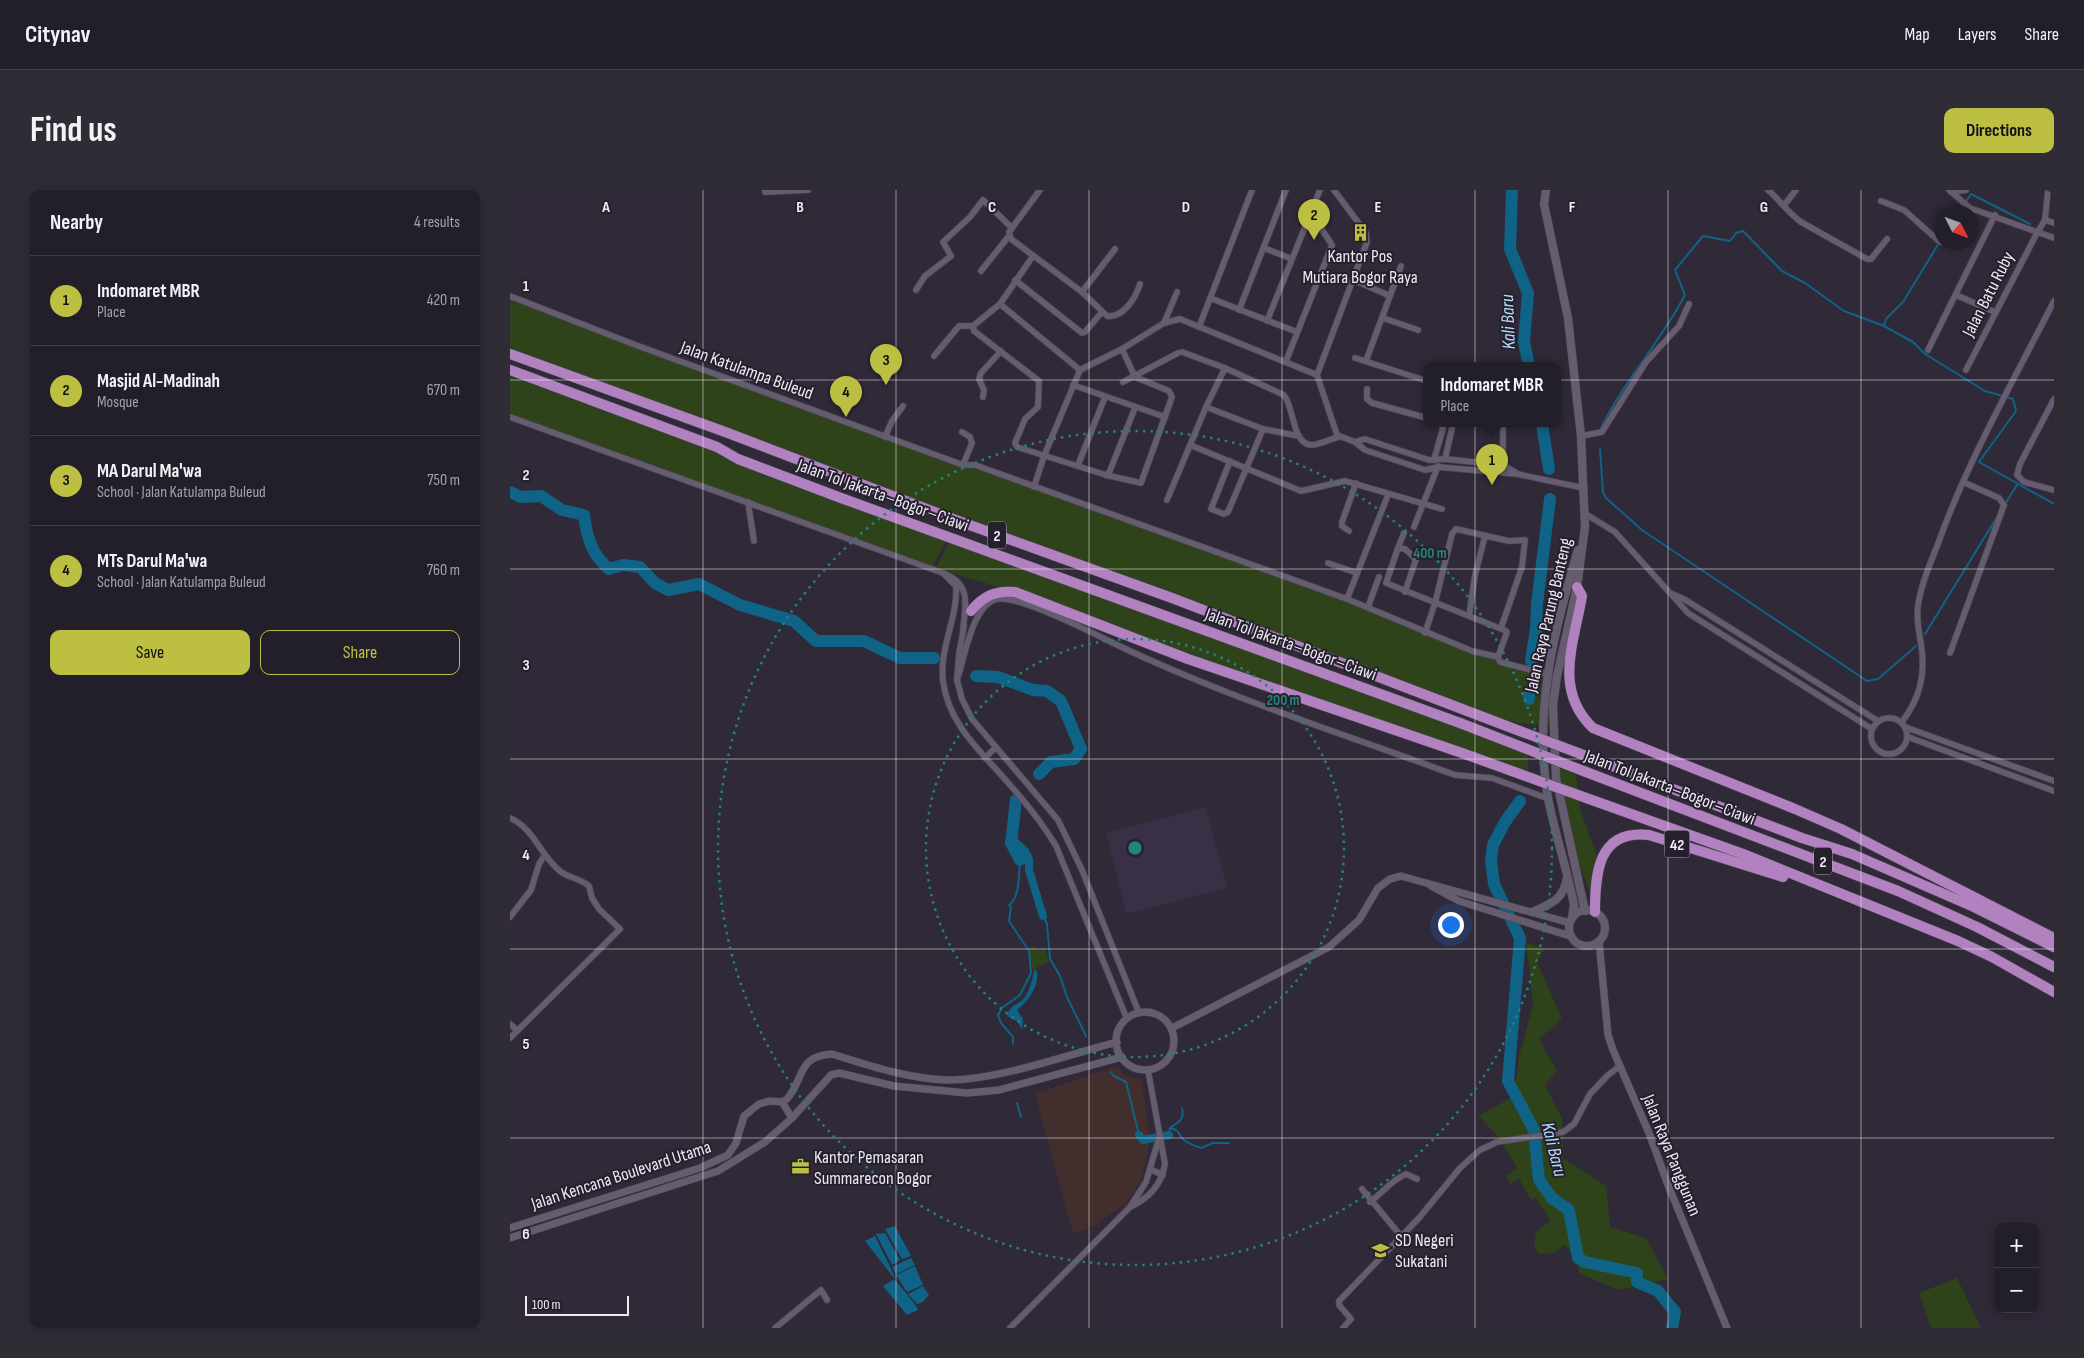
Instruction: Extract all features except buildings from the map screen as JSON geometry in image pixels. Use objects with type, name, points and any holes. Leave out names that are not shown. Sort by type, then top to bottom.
[{"type":"highway","name":"Jalan Tol Jakarta–Bogor–Ciawi","points":[[510,354],[728,433],[953,519],[1172,598],[1802,838],[1852,854],[1974,907],[2054,947]]},
{"type":"highway","name":"Jalan Tol Jakarta–Bogor–Ciawi","points":[[510,370],[717,447],[738,459],[851,502],[1460,723],[1796,854],[1821,861],[1898,891],[1977,927],[2054,967]]},
{"type":"highway","points":[[1572,586],[1582,596],[1570,655],[1569,679],[1572,701],[1578,712],[1593,728],[1832,825],[2054,938]]},
{"type":"highway","name":"42","points":[[971,610],[980,600],[990,594],[1015,592],[1188,658],[1524,774],[1744,854],[1986,954],[2054,992]]},
{"type":"highway","name":"42","points":[[1590,911],[1600,860],[1605,852],[1618,840],[1635,833],[1649,835],[1794,880],[1814,883]]},
{"type":"main road","name":"Jalan Raya Parung Banteng","points":[[1546,190],[1544,204],[1569,325],[1581,436],[1580,488],[1585,527],[1572,586],[1553,704],[1556,778],[1590,911]]},
{"type":"main road","name":"Jalan Raya Parung Banteng","points":[[1571,921],[1574,905],[1568,873],[1549,799],[1542,724],[1544,673],[1572,586]]},
{"type":"main road","points":[[1528,911],[1558,900],[1565,888],[1568,873]]},
{"type":"main road","points":[[1590,911],[1603,920],[1602,936],[1599,941],[1585,946],[1570,936],[1571,921],[1590,911]]},
{"type":"street","points":[[765,190],[766,192],[808,190]]},
{"type":"street","points":[[981,271],[1009,236],[1012,228],[1040,190]]},
{"type":"street","points":[[1200,327],[1252,190]]},
{"type":"street","points":[[1238,310],[1286,190]]},
{"type":"street","points":[[1267,322],[1320,190]]},
{"type":"street","points":[[1334,190],[1367,236],[1367,246],[1317,375],[1339,437]]},
{"type":"street","points":[[1768,190],[1801,222],[1868,259],[1871,259],[1887,239]]},
{"type":"street","points":[[1784,204],[1796,190]]},
{"type":"street","points":[[1950,191],[1966,190]]},
{"type":"street","points":[[2048,190],[2045,220],[2054,223]]},
{"type":"street","points":[[1950,191],[1964,205]]},
{"type":"street","points":[[916,290],[925,276],[951,256],[943,243],[970,217],[983,200],[1012,228]]},
{"type":"street","points":[[1881,200],[1904,210],[1934,236]]},
{"type":"street","points":[[1979,211],[2054,238]]},
{"type":"street","points":[[1286,361],[1332,245],[1311,213]]},
{"type":"street","points":[[1928,350],[1995,215]]},
{"type":"street","name":"Jalan Batu Ruby","points":[[1966,370],[2036,233],[2045,220]]},
{"type":"street","points":[[1009,236],[1082,292],[1102,312],[1112,316],[1134,299],[1140,284]]},
{"type":"street","points":[[1264,248],[1292,258]]},
{"type":"street","points":[[1082,292],[1115,249]]},
{"type":"street","points":[[934,356],[959,326],[973,326],[1000,304],[1033,256]]},
{"type":"street","points":[[1366,361],[1401,266]]},
{"type":"street","points":[[1015,280],[1081,333],[1085,332],[1102,312]]},
{"type":"street","points":[[1354,280],[1390,296]]},
{"type":"street","points":[[1164,323],[1177,292]]},
{"type":"street","points":[[1956,294],[1995,312]]},
{"type":"street","name":"Jalan Katulampa Buleud","points":[[510,296],[633,344],[963,466],[975,465],[1034,487]]},
{"type":"street","points":[[1210,298],[1267,322],[1297,332]]},
{"type":"street","points":[[2054,302],[1990,425],[1963,482],[1925,578],[1918,607],[1923,658],[1922,685],[1904,724],[1908,737],[1900,750],[1885,754],[1873,744],[1872,729],[1878,721],[1888,717],[1904,724],[2054,781]]},
{"type":"street","points":[[1000,304],[1080,370]]},
{"type":"street","points":[[1581,436],[1602,432],[1646,362],[1679,326],[1689,304]]},
{"type":"street","points":[[1383,318],[1418,330]]},
{"type":"street","points":[[1317,375],[1180,319],[1164,323],[1080,370],[1044,456],[1034,487],[1121,516],[1347,599],[1472,651],[1544,673]]},
{"type":"street","points":[[973,326],[974,330],[1039,380],[1038,407],[1025,419],[1015,445],[1020,449],[1106,475],[1140,483],[1166,417],[1171,394],[1135,377],[1122,348]]},
{"type":"street","points":[[983,397],[984,390],[979,379],[1001,351]]},
{"type":"street","points":[[1123,382],[1180,352],[1225,368],[1285,396],[1299,436]]},
{"type":"street","points":[[1355,358],[1423,380]]},
{"type":"street","points":[[1167,500],[1206,407],[1225,368]]},
{"type":"street","points":[[1073,385],[1135,408],[1166,417]]},
{"type":"street","points":[[1367,389],[1368,399],[1372,403],[1423,417]]},
{"type":"street","points":[[1078,465],[1105,397]]},
{"type":"street","points":[[2054,399],[2020,464],[2017,475],[2030,484],[2054,490]]},
{"type":"street","points":[[885,437],[888,428],[903,406]]},
{"type":"street","points":[[1206,407],[1262,428],[1299,436],[1310,445],[1339,437],[1355,442],[1366,450],[1425,470],[1438,467],[1519,474],[1580,488]]},
{"type":"street","points":[[1106,475],[1109,473],[1135,408]]},
{"type":"street","points":[[510,417],[956,578],[963,588],[966,601],[957,680],[962,699],[972,719],[1048,806],[1067,836],[1139,1013]]},
{"type":"street","points":[[1440,460],[1443,427]]},
{"type":"street","points":[[1414,527],[1452,427]]},
{"type":"street","points":[[1502,427],[1502,473]]},
{"type":"street","points":[[1230,461],[1211,506],[1212,510],[1224,514],[1228,512],[1262,428]]},
{"type":"street","points":[[962,432],[970,437],[972,443],[963,466]]},
{"type":"street","points":[[1355,442],[1365,439],[1440,460],[1503,466],[1519,474]]},
{"type":"street","points":[[1190,445],[1301,491],[1346,481],[1442,509]]},
{"type":"street","points":[[1950,653],[2004,505],[2000,498],[1963,482]]},
{"type":"street","points":[[1349,531],[1342,526],[1342,522],[1356,483]]},
{"type":"street","points":[[1347,599],[1388,494]]},
{"type":"street","points":[[748,502],[754,542]]},
{"type":"street","points":[[1584,513],[1615,532],[1672,594],[1679,605],[1701,622],[1872,729]]},
{"type":"street","points":[[1425,633],[1435,604],[1453,531],[1456,529],[1509,541],[1525,540],[1522,567],[1501,628]]},
{"type":"street","points":[[1404,534],[1386,582],[1435,604],[1501,628],[1507,632],[1499,660]]},
{"type":"street","points":[[1469,616],[1475,575],[1485,536]]},
{"type":"street","points":[[1398,548],[1405,549],[1416,559],[1406,592]]},
{"type":"street","points":[[1328,563],[1357,573]]},
{"type":"street","points":[[943,573],[956,586],[957,598],[943,655],[943,680],[949,707],[965,736],[1039,819],[1056,846],[1127,1019]]},
{"type":"street","points":[[1368,607],[1379,577]]},
{"type":"street","points":[[1672,594],[1684,599],[1878,721]]},
{"type":"street","points":[[957,680],[978,613],[990,602],[1009,599],[1070,622],[1176,672],[1455,775],[1492,778],[1549,799]]},
{"type":"street","points":[[963,629],[971,610]]},
{"type":"street","points":[[1908,737],[2054,791]]},
{"type":"street","points":[[985,758],[996,747]]},
{"type":"street","points":[[510,818],[526,828],[538,841],[545,855],[561,871],[589,886],[592,898],[599,909],[620,929],[510,1038]]},
{"type":"street","points":[[510,917],[531,890],[539,864],[545,855]]},
{"type":"street","points":[[1172,1028],[1330,947],[1359,920],[1378,888],[1390,879],[1401,876],[1571,921]]},
{"type":"street","points":[[1419,880],[1459,902],[1570,936]]},
{"type":"street","name":"Jalan Raya Panggunan","points":[[1599,941],[1608,1034],[1727,1328]]},
{"type":"street","points":[[1149,1012],[1159,1016],[1172,1028],[1174,1036],[1172,1051],[1163,1064],[1148,1070],[1133,1067],[1122,1057],[1117,1042],[1121,1026],[1127,1019],[1139,1013],[1149,1012]]},
{"type":"street","points":[[510,1024],[517,1030]]},
{"type":"street","points":[[792,1118],[782,1102],[791,1094],[799,1074],[808,1062],[822,1055],[832,1054],[895,1073],[947,1080],[995,1074],[1117,1042]]},
{"type":"street","name":"Jalan Kencana Boulevard Utama","points":[[510,1238],[703,1176],[732,1163],[765,1142],[792,1118],[824,1081],[839,1073],[894,1086],[968,1093],[999,1090],[1122,1057]]},
{"type":"street","points":[[1342,1328],[1351,1319],[1339,1305],[1339,1301],[1419,1218],[1460,1168],[1480,1150],[1497,1142],[1514,1138],[1544,1136],[1570,1129],[1578,1118],[1587,1098],[1602,1080],[1620,1066]]},
{"type":"street","points":[[1130,1208],[1145,1199],[1156,1188],[1163,1175],[1163,1147],[1159,1138],[1148,1070]]},
{"type":"street","name":"Jalan Kencana Boulevard Utama","points":[[510,1228],[700,1168],[728,1155],[736,1143],[744,1116],[759,1104],[770,1101],[782,1102]]},
{"type":"street","points":[[1010,1328],[1130,1208],[1146,1182],[1159,1138]]},
{"type":"street","points":[[728,1155],[732,1163]]},
{"type":"street","points":[[1150,1169],[1163,1175]]},
{"type":"street","points":[[1370,1202],[1390,1188],[1399,1177],[1406,1174],[1416,1179]]},
{"type":"street","points":[[1362,1189],[1370,1202],[1400,1236]]},
{"type":"street","points":[[775,1328],[821,1290],[828,1300]]},
{"type":"shaded area","points":[[1206,807],[1227,888],[1126,914],[1106,833]]},
{"type":"shaded area","points":[[1116,1066],[1124,1074],[1142,1081],[1150,1141],[1141,1181],[1125,1204],[1094,1226],[1073,1234],[1035,1094]]},
{"type":"green space","points":[[510,295],[963,465],[975,465],[1368,607],[1425,633],[1490,655],[1500,662],[1557,676],[1554,728],[1483,717],[510,354]]},
{"type":"green space","points":[[510,370],[946,541],[932,568],[510,417]]},
{"type":"green space","points":[[949,542],[1528,748],[1528,776],[1015,592],[936,568]]},
{"type":"green space","points":[[1557,767],[1576,774],[1580,809],[1599,862],[1604,885],[1591,895],[1558,807]]},
{"type":"green space","points":[[1526,942],[1545,949],[1537,962],[1562,1019],[1539,1039],[1557,1071],[1545,1085],[1562,1119],[1563,1158],[1606,1186],[1610,1227],[1646,1238],[1668,1279],[1619,1290],[1580,1274],[1573,1254],[1565,1245],[1552,1254],[1538,1253],[1534,1244],[1536,1232],[1551,1220],[1535,1198],[1531,1200],[1519,1179],[1510,1184],[1506,1176],[1517,1168],[1500,1139],[1479,1116],[1514,1096],[1519,1056],[1533,1005]]},
{"type":"green space","points":[[1034,946],[1040,949],[1045,947],[1049,962],[1032,970],[1028,948]]},
{"type":"green space","points":[[1957,1278],[1981,1328],[1931,1328],[1919,1293]]},
{"type":"water","points":[[1035,968],[1037,973],[1036,985],[1030,997],[1017,1010],[1023,1019],[1022,1030],[1018,1022],[1007,1016],[1010,1009],[1023,1000],[1027,994]]},
{"type":"water","points":[[895,1226],[911,1256],[902,1259],[885,1229]]},
{"type":"water","points":[[885,1233],[900,1260],[892,1265],[876,1234]]},
{"type":"water","points":[[875,1236],[895,1277],[894,1278],[865,1241]]},
{"type":"water","points":[[911,1258],[915,1265],[896,1274],[892,1267]]},
{"type":"water","points":[[915,1266],[923,1285],[907,1292],[896,1275]]},
{"type":"water","points":[[893,1280],[896,1281],[918,1310],[907,1315],[883,1286]]},
{"type":"water","points":[[923,1286],[929,1295],[923,1302],[917,1304],[908,1294]]},
{"type":"waterway","name":"Kali Baru","points":[[1512,190],[1510,249],[1528,293],[1524,341],[1528,362]]},
{"type":"waterway","points":[[1964,205],[1971,194],[2030,224]]},
{"type":"waterway","points":[[1601,428],[1620,394],[1665,329],[1685,295],[1675,270],[1703,236],[1730,241],[1736,233],[1743,231],[1782,271],[1805,283],[1844,311],[1884,326],[1886,319],[1903,302],[1935,250]]},
{"type":"waterway","points":[[1884,326],[1913,342],[1925,354],[1985,391],[2013,399],[2016,411],[1979,462],[2054,504]]},
{"type":"waterway","name":"Kali Baru","points":[[1542,427],[1549,469]]},
{"type":"waterway","points":[[1600,449],[1603,492],[1606,498],[1642,530],[1867,681],[1878,679],[1916,646]]},
{"type":"waterway","points":[[2005,504],[2017,485]]},
{"type":"waterway","points":[[510,492],[521,497],[541,496],[562,510],[584,515],[594,552],[609,569],[623,565],[640,567],[655,583],[668,590],[699,584],[740,605],[794,621],[816,641],[864,641],[900,658],[934,658]]},
{"type":"waterway","name":"Kali Baru","points":[[1531,661],[1550,499]]},
{"type":"waterway","points":[[1925,634],[1997,517]]},
{"type":"waterway","points":[[976,676],[998,677],[1033,690],[1047,691],[1061,701],[1081,749],[1074,759],[1051,762],[1039,774]]},
{"type":"waterway","name":"Kali Baru","points":[[1529,692],[1529,699]]},
{"type":"waterway","points":[[1016,800],[1011,843],[1020,860]]},
{"type":"waterway","name":"Kali Baru","points":[[1520,801],[1505,822],[1493,845],[1491,861],[1494,884],[1520,938],[1508,1081],[1534,1130],[1539,1180],[1552,1198],[1569,1210],[1578,1258],[1585,1262],[1637,1273],[1637,1282],[1658,1291],[1675,1312],[1672,1328]]},
{"type":"waterway","points":[[1011,838],[1025,851],[1029,859],[1029,870],[1043,916]]},
{"type":"waterway","points":[[1013,1044],[1013,1037],[1001,1023],[998,1015],[1002,1008],[1020,995],[1031,973],[1029,951],[1009,921],[1011,907],[1009,905],[1013,902],[1017,891],[1020,860]]},
{"type":"waterway","points":[[1043,916],[1047,924],[1050,959],[1060,976],[1067,997],[1086,1036]]},
{"type":"waterway","points":[[1111,1072],[1114,1076],[1126,1082],[1139,1135]]},
{"type":"waterway","points":[[1017,1103],[1021,1117]]},
{"type":"waterway","points":[[1171,1127],[1182,1118],[1182,1108]]},
{"type":"waterway","points":[[1169,1135],[1170,1128],[1178,1132],[1186,1141],[1201,1148],[1213,1143],[1229,1143]]},
{"type":"waterway","points":[[1139,1135],[1143,1140],[1169,1135]]},
{"type":"place","name":"Kantor Pos Mutiara Bogor Raya","points":[[1360,233]]},
{"type":"place","name":"Masjid Al-Madinah","points":[[1314,240]]},
{"type":"place","name":"MA Darul Ma'wa","points":[[886,385]]},
{"type":"place","name":"MTs Darul Ma'wa","points":[[846,417]]},
{"type":"place","name":"Indomaret MBR","points":[[1492,485]]},
{"type":"place","name":"Kantor Pemasaran Summarecon Bogor","points":[[800,1167]]},
{"type":"place","name":"SD Negeri Sukatani","points":[[1381,1250]]}]
